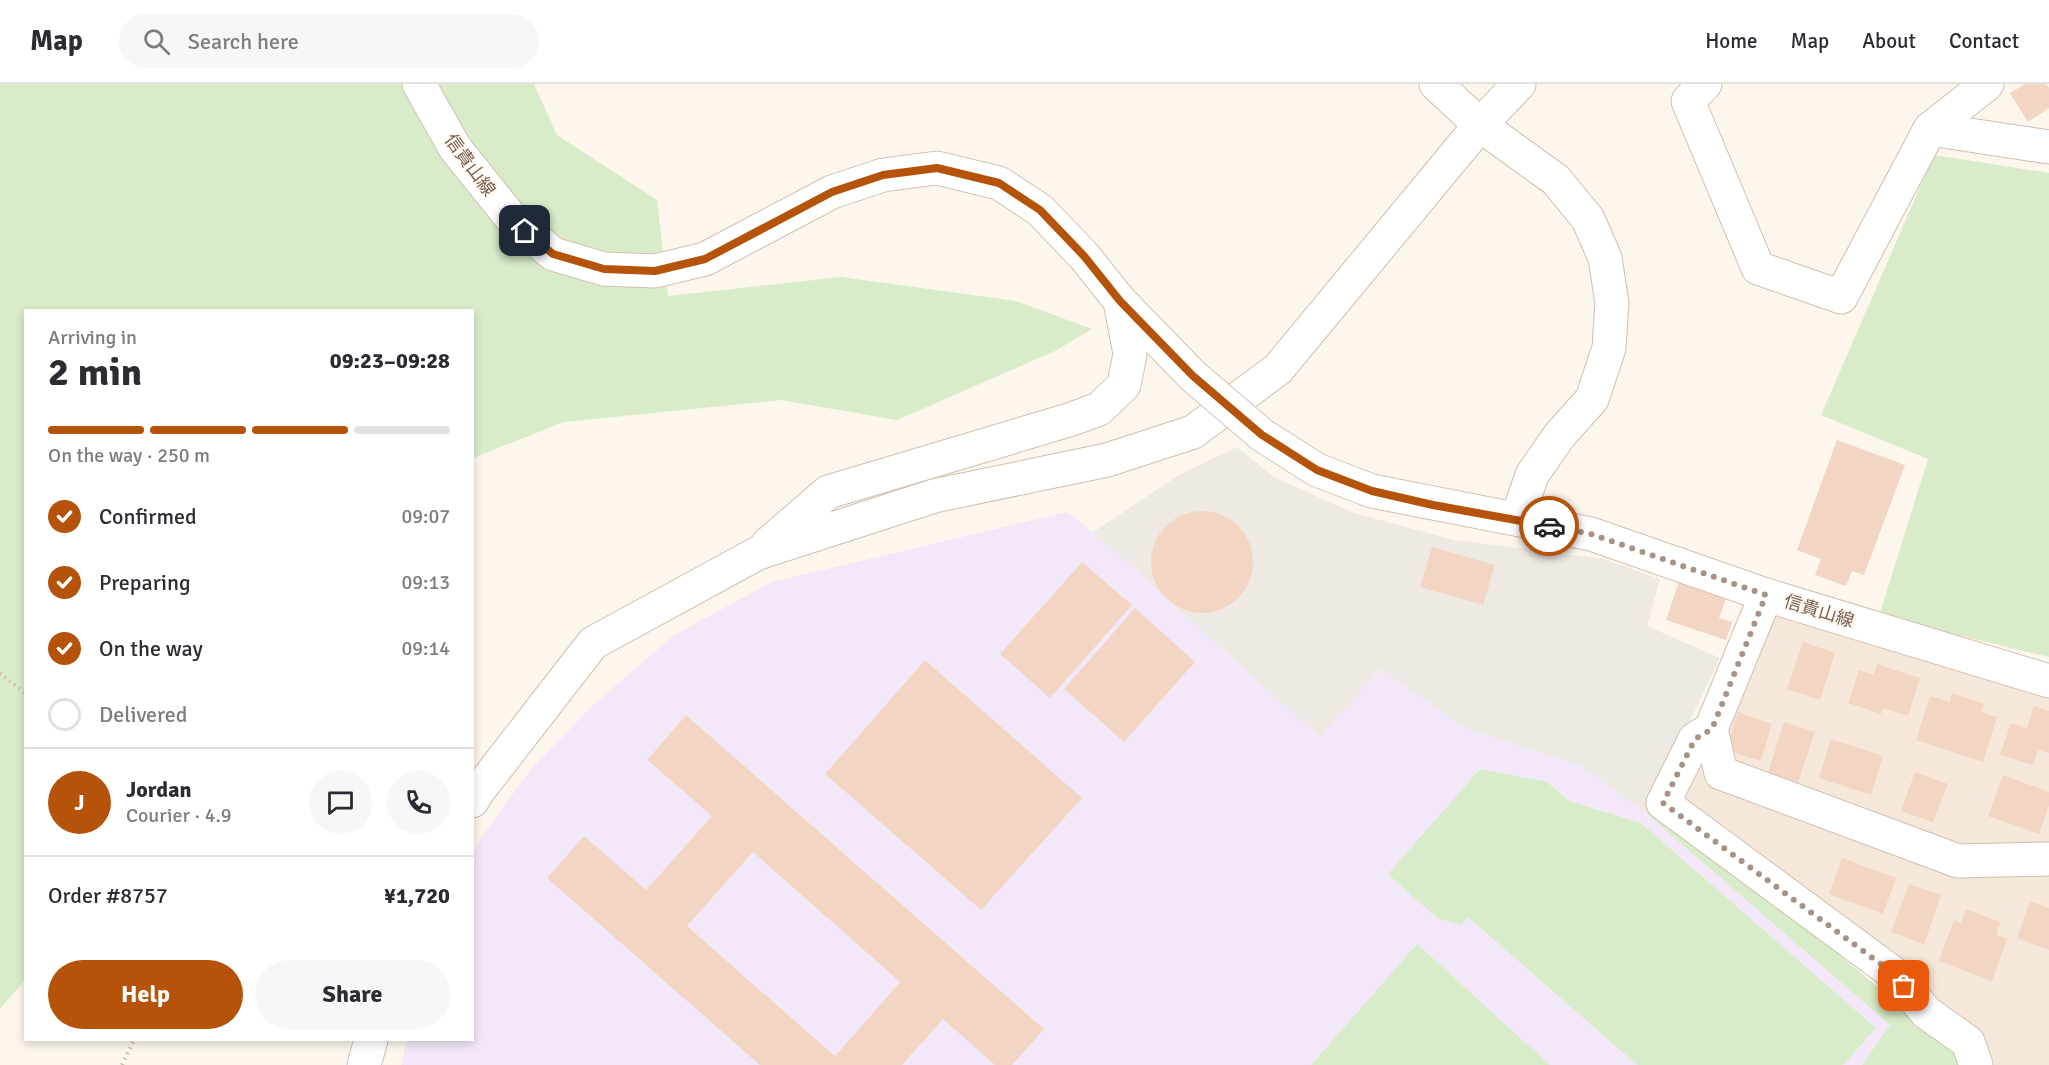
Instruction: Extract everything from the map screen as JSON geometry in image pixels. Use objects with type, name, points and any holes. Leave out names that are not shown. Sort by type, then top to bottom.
[{"type":"street","name":"信貴山線","points":[[419,84],[462,157],[512,219],[553,254],[604,269],[655,271],[705,259],[832,192],[883,175],[937,168],[999,183],[1040,210],[1084,256],[1120,301],[1193,376],[1262,435],[1317,470],[1372,491],[1433,505],[1591,534],[1766,595],[2049,681]]},
{"type":"street","points":[[1436,84],[1480,125],[1556,180],[1588,219],[1605,258],[1612,303],[1609,348],[1592,399],[1559,436],[1532,475],[1517,519]]},
{"type":"street","points":[[474,798],[592,643],[758,553],[934,496],[1107,460],[1193,432],[1278,369],[1480,125],[1519,84]]},
{"type":"street","points":[[1705,84],[1688,101],[1758,268],[1841,297],[1930,129],[1987,84]]},
{"type":"street","points":[[1930,129],[2049,147]]},
{"type":"street","points":[[758,553],[828,492],[1099,409],[1124,385],[1130,354],[1120,301]]},
{"type":"street","points":[[1766,595],[1712,729],[1721,773],[1958,861],[2049,859]]},
{"type":"street","points":[[1712,729],[1695,739],[1663,803],[1893,973],[1927,1013],[1968,1042],[1976,1065]]},
{"type":"street","points":[[364,1065],[371,1041]]},
{"type":"path","points":[[0,674],[24,692]]},
{"type":"path","points":[[122,1065],[134,1041]]},
{"type":"shaded area","points":[[1237,447],[1274,477],[1354,513],[1454,540],[1604,559],[1660,579],[1647,626],[1720,658],[1646,813],[1579,765],[1464,728],[1381,669],[1319,737],[1093,532],[1179,475]]},
{"type":"shaded area","points":[[1067,512],[1093,532],[1319,737],[1381,669],[1464,728],[1579,765],[1646,813],[1890,1025],[1862,1065],[1843,1065],[1876,1028],[1641,823],[1569,801],[1547,782],[1468,917],[1637,1065],[1550,1065],[1417,945],[1311,1065],[1012,1065],[1043,1028],[686,715],[647,760],[712,816],[646,890],[760,1065],[401,1065],[407,1041],[474,1041],[474,851],[480,839],[531,769],[591,707],[674,635],[772,582]],"holes":[[[1082,562],[1050,697],[1000,654]],[[1135,609],[1195,662],[1124,742],[1064,689]],[[925,660],[1081,798],[981,910],[825,774]]]},
{"type":"shaded area","points":[[1772,609],[2049,696],[2049,1065],[1982,1065],[1676,805]]},
{"type":"shaded area","points":[[753,852],[900,982],[835,1056],[687,926]]},
{"type":"shaded area","points":[[943,1019],[995,1065],[902,1065]]},
{"type":"green space","points":[[0,84],[534,84],[557,135],[657,200],[668,296],[841,277],[1016,301],[1092,329],[1055,351],[897,420],[781,400],[564,422],[474,458],[474,309],[24,309],[24,981],[0,1009]]},
{"type":"green space","points":[[1934,155],[2049,173],[2049,657],[1879,616],[1928,459],[1821,415]]},
{"type":"green space","points":[[1480,769],[1547,782],[1569,801],[1641,823],[1876,1028],[1843,1065],[1637,1065],[1468,917],[1461,925],[1437,918],[1388,874]]},
{"type":"green space","points":[[1652,800],[1966,1060],[1967,1065],[1862,1065],[1890,1025],[1646,813]]},
{"type":"green space","points":[[1417,944],[1550,1065],[1311,1065]]},
{"type":"building","points":[[2025,84],[2046,84],[2049,88],[2049,108],[2028,122],[2010,93]]},
{"type":"building","points":[[1837,440],[1905,465],[1864,575],[1852,571],[1846,586],[1815,575],[1821,559],[1797,550]]},
{"type":"building","points":[[1202,511],[1221,515],[1238,526],[1249,543],[1253,562],[1249,581],[1238,598],[1221,609],[1202,613],[1183,609],[1166,598],[1155,581],[1151,562],[1155,543],[1166,526],[1183,515]]},
{"type":"building","points":[[1432,547],[1495,565],[1483,605],[1420,587]]},
{"type":"building","points":[[1082,562],[1132,605],[1050,698],[1000,654]]},
{"type":"building","points":[[1679,582],[1726,599],[1719,618],[1732,622],[1726,640],[1666,620]]},
{"type":"building","points":[[1135,608],[1195,662],[1124,742],[1064,689]]},
{"type":"building","points":[[1803,642],[1835,653],[1820,700],[1787,689]]},
{"type":"building","points":[[925,660],[1082,798],[981,910],[825,774]]},
{"type":"building","points":[[1877,664],[1920,678],[1908,716],[1883,708],[1881,714],[1848,703],[1859,670],[1874,675]]},
{"type":"building","points":[[1952,693],[1984,704],[1981,712],[1997,717],[1983,762],[1916,740],[1930,696],[1950,702]]},
{"type":"building","points":[[2034,706],[2049,711],[2049,753],[2038,750],[2033,765],[2000,755],[2011,723],[2027,728]]},
{"type":"building","points":[[1738,712],[1772,724],[1761,761],[1726,750]]},
{"type":"building","points":[[686,715],[1044,1029],[1012,1065],[995,1065],[943,1019],[902,1065],[760,1065],[547,878],[584,836],[646,890],[712,816],[647,760]],"holes":[[[753,852],[900,982],[835,1056],[687,926]]]},
{"type":"building","points":[[1784,722],[1815,732],[1798,783],[1768,773]]},
{"type":"building","points":[[1831,739],[1883,756],[1871,795],[1819,778]]},
{"type":"building","points":[[1915,772],[1948,784],[1933,822],[1901,811]]},
{"type":"building","points":[[2003,775],[2049,792],[2049,805],[2039,834],[1988,816]]},
{"type":"building","points":[[1842,858],[1896,878],[1883,914],[1829,894]]},
{"type":"building","points":[[1909,884],[1941,895],[1924,944],[1891,932]]},
{"type":"building","points":[[2030,901],[2049,908],[2049,950],[2017,938]]},
{"type":"building","points":[[1966,909],[2000,922],[1996,935],[2007,939],[1992,981],[1939,961],[1954,920],[1961,923]]},
{"type":"way so far","points":[[1549,526],[1591,534],[1766,595],[1712,729],[1695,739],[1663,803],[1893,973],[1904,986]]},
{"type":"route","points":[[525,231],[553,254],[604,269],[655,271],[705,259],[832,192],[883,175],[937,168],[999,183],[1040,210],[1084,256],[1120,301],[1193,376],[1262,435],[1317,470],[1372,491],[1433,505],[1549,526]]}]
